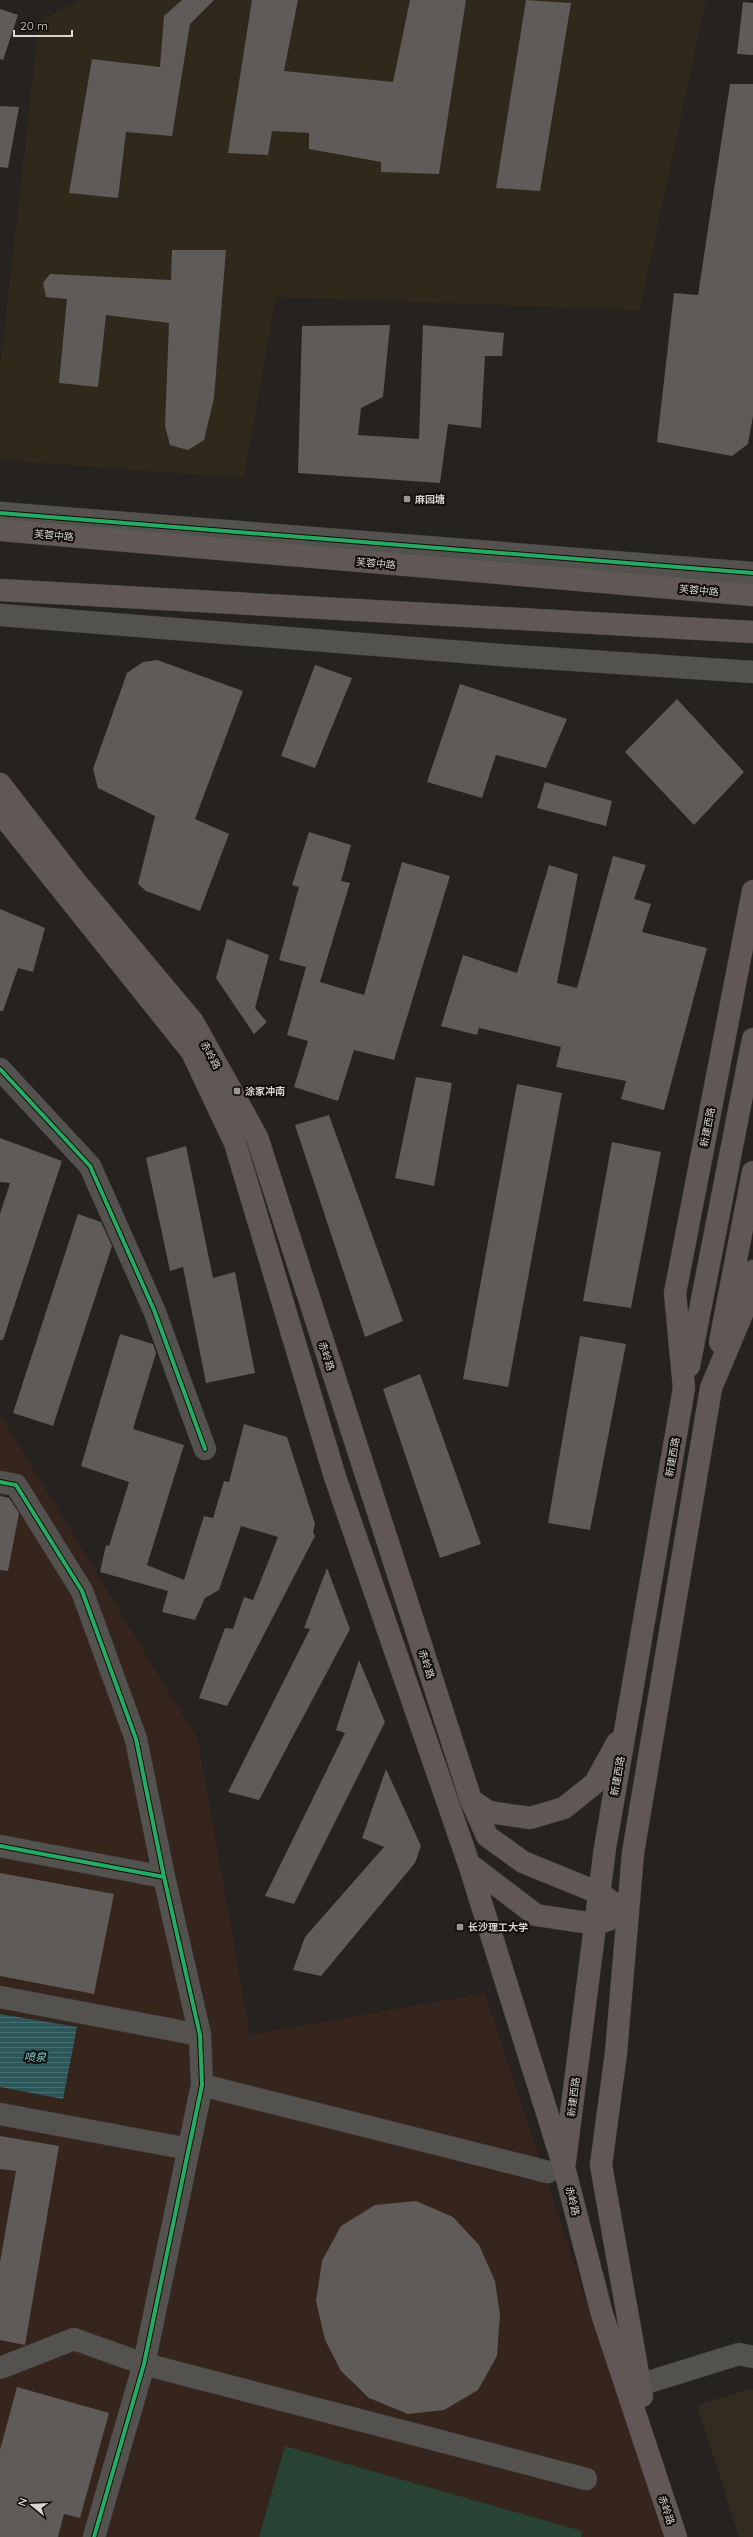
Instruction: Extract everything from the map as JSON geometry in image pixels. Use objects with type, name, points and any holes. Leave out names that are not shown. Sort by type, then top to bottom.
[{"type":"main road","name":"芙蓉中路","points":[[0,530],[753,595]]},
{"type":"main road","points":[[1,591],[753,632]]},
{"type":"main road","name":"赤岭路","points":[[0,784],[75,881],[193,1022],[256,1137],[471,1800],[487,1836],[523,1862],[628,1904],[616,2053],[601,2165],[639,2385],[691,2537]]},
{"type":"main road","name":"赤岭路","points":[[0,812],[192,1052],[235,1143],[335,1477],[469,1864],[556,2170],[676,2537]]},
{"type":"main road","name":"新建西路","points":[[684,1388],[675,1293],[753,891]]},
{"type":"main road","name":"新建西路","points":[[556,2170],[626,1726],[684,1388],[753,1039]]},
{"type":"main road","points":[[469,1864],[536,1915],[595,1924],[628,1904],[633,1853],[711,1388],[753,1172]]},
{"type":"main road","points":[[711,1388],[747,1302],[753,1271]]},
{"type":"main road","points":[[471,1800],[488,1812],[530,1818],[564,1808],[595,1783],[626,1726]]},
{"type":"street","points":[[0,513],[753,573]]},
{"type":"street","points":[[0,615],[521,657],[753,672]]},
{"type":"street","points":[[0,1069],[90,1166],[154,1310],[205,1448]]},
{"type":"street","points":[[0,1482],[16,1485],[82,1591],[136,1739],[164,1877],[200,2035],[202,2085],[144,2364],[94,2537]]},
{"type":"street","points":[[0,1846],[164,1877]]},
{"type":"street","points":[[0,1997],[200,2035]]},
{"type":"street","points":[[202,2085],[556,2170]]},
{"type":"street","points":[[0,2114],[189,2149]]},
{"type":"street","points":[[0,2368],[74,2339],[144,2364],[586,2479]]},
{"type":"street","points":[[639,2385],[740,2354],[753,2357]]},
{"type":"shaded area","points":[[79,0],[706,0],[640,310],[276,297],[244,478],[0,460],[0,368],[39,21]]},
{"type":"shaded area","points":[[0,1414],[198,1740],[250,2035],[485,1993],[664,2537],[0,2537]]},
{"type":"shaded area","points":[[750,2389],[753,2390],[753,2537],[739,2537],[697,2405]]},
{"type":"green space","points":[[285,2446],[582,2531],[581,2537],[259,2537]]},
{"type":"water","name":"喷泉","points":[[0,2014],[77,2027],[63,2099],[0,2087]]},
{"type":"building","points":[[182,0],[214,0],[190,24],[172,136],[126,132],[118,198],[69,193],[92,59],[160,67],[164,16]]},
{"type":"building","points":[[252,0],[298,0],[284,71],[393,82],[410,0],[466,0],[439,174],[381,172],[381,162],[309,149],[309,133],[272,131],[268,155],[228,153]]},
{"type":"building","points":[[526,0],[571,3],[540,191],[496,188]]},
{"type":"building","points":[[743,2],[753,3],[753,55],[737,54]]},
{"type":"building","points":[[0,9],[18,15],[3,60],[0,59]]},
{"type":"building","points":[[730,84],[753,84],[753,416],[748,444],[732,456],[657,442],[674,293],[698,295]]},
{"type":"building","points":[[0,106],[19,107],[8,168],[0,167]]},
{"type":"building","points":[[172,250],[226,250],[214,398],[204,440],[188,450],[170,445],[165,426],[169,323],[106,315],[98,387],[59,383],[67,299],[46,297],[43,283],[50,274],[171,280]]},
{"type":"building","points":[[390,325],[383,397],[361,408],[358,435],[419,439],[423,325],[504,333],[502,356],[485,356],[481,428],[448,424],[440,483],[298,473],[302,326]]},
{"type":"building","points":[[157,660],[243,691],[195,819],[229,834],[200,911],[146,891],[138,884],[155,816],[98,788],[93,769],[127,673],[143,662]]},
{"type":"building","points":[[315,665],[352,678],[315,768],[281,756]]},
{"type":"building","points":[[460,684],[567,719],[546,768],[496,755],[482,798],[427,782]]},
{"type":"building","points":[[677,699],[744,772],[694,825],[625,752]]},
{"type":"building","points":[[545,782],[612,801],[606,826],[537,808]]},
{"type":"building","points":[[309,832],[351,845],[341,881],[350,883],[320,982],[364,995],[402,862],[450,876],[394,1060],[354,1050],[338,1101],[294,1087],[308,1041],[287,1035],[306,967],[279,960],[299,887],[292,885]]},
{"type":"building","points":[[613,856],[646,865],[634,899],[651,904],[642,932],[707,948],[664,1110],[621,1099],[626,1081],[556,1067],[561,1047],[479,1028],[477,1035],[441,1026],[463,955],[517,973],[549,865],[578,874],[557,983],[577,988]]},
{"type":"building","points":[[0,909],[45,928],[33,972],[18,968],[3,1011],[0,1011]]},
{"type":"building","points":[[227,939],[269,955],[255,1008],[267,1022],[254,1034],[216,978]]},
{"type":"building","points":[[416,1077],[452,1083],[434,1186],[395,1178]]},
{"type":"building","points":[[517,1084],[562,1093],[508,1387],[463,1379]]},
{"type":"building","points":[[329,1115],[403,1321],[365,1337],[295,1125]]},
{"type":"building","points":[[0,1138],[62,1161],[3,1340],[0,1340],[0,1214],[10,1183],[0,1182]]},
{"type":"building","points":[[612,1142],[661,1152],[631,1308],[583,1301]]},
{"type":"building","points":[[186,1146],[213,1278],[235,1272],[255,1373],[206,1383],[183,1267],[170,1271],[146,1158]]},
{"type":"building","points":[[78,1214],[101,1222],[112,1246],[53,1426],[13,1413]]},
{"type":"building","points":[[120,1334],[153,1344],[156,1353],[133,1429],[184,1445],[147,1565],[184,1580],[204,1516],[213,1518],[224,1481],[229,1482],[244,1424],[287,1437],[315,1524],[313,1532],[315,1536],[227,1706],[199,1698],[225,1628],[233,1629],[244,1597],[253,1600],[278,1537],[241,1526],[219,1590],[205,1598],[195,1620],[162,1612],[168,1591],[100,1572],[106,1545],[109,1546],[129,1482],[81,1466]]},
{"type":"building","points":[[580,1336],[626,1344],[590,1530],[548,1523]]},
{"type":"building","points":[[420,1374],[481,1544],[440,1558],[383,1389]]},
{"type":"building","points":[[0,1496],[9,1498],[19,1513],[8,1571],[0,1570]]},
{"type":"building","points":[[327,1568],[350,1629],[259,1800],[228,1792],[310,1629],[304,1628]]},
{"type":"building","points":[[359,1660],[385,1722],[294,1904],[265,1896],[345,1733],[336,1730]]},
{"type":"building","points":[[386,1769],[421,1846],[415,1863],[321,1976],[293,1970],[305,1937],[384,1847],[362,1838]]},
{"type":"building","points":[[0,1873],[114,1894],[94,1994],[0,1976]]},
{"type":"building","points":[[0,2136],[59,2146],[25,2345],[0,2340],[0,2262],[16,2171],[0,2169]]},
{"type":"building","points":[[416,2201],[453,2217],[479,2245],[495,2281],[500,2315],[497,2356],[478,2390],[444,2410],[408,2414],[369,2398],[341,2371],[325,2340],[316,2301],[322,2261],[341,2226],[375,2205]]},
{"type":"building","points":[[17,2387],[109,2413],[80,2518],[64,2514],[58,2537],[0,2537],[0,2450]]},
{"type":"cycle path","points":[[0,513],[753,573]]},
{"type":"cycle path","points":[[0,1069],[90,1166],[154,1310],[205,1449]]},
{"type":"cycle path","points":[[0,1482],[16,1485],[82,1591],[136,1739],[164,1877]]},
{"type":"cycle path","points":[[0,1846],[164,1877],[200,2035],[202,2085],[144,2364],[94,2537]]},
{"type":"place","name":"麻园塘","points":[[407,499]]},
{"type":"place","name":"涂家冲南","points":[[237,1091]]},
{"type":"place","name":"长沙理工大学","points":[[460,1927]]}]
